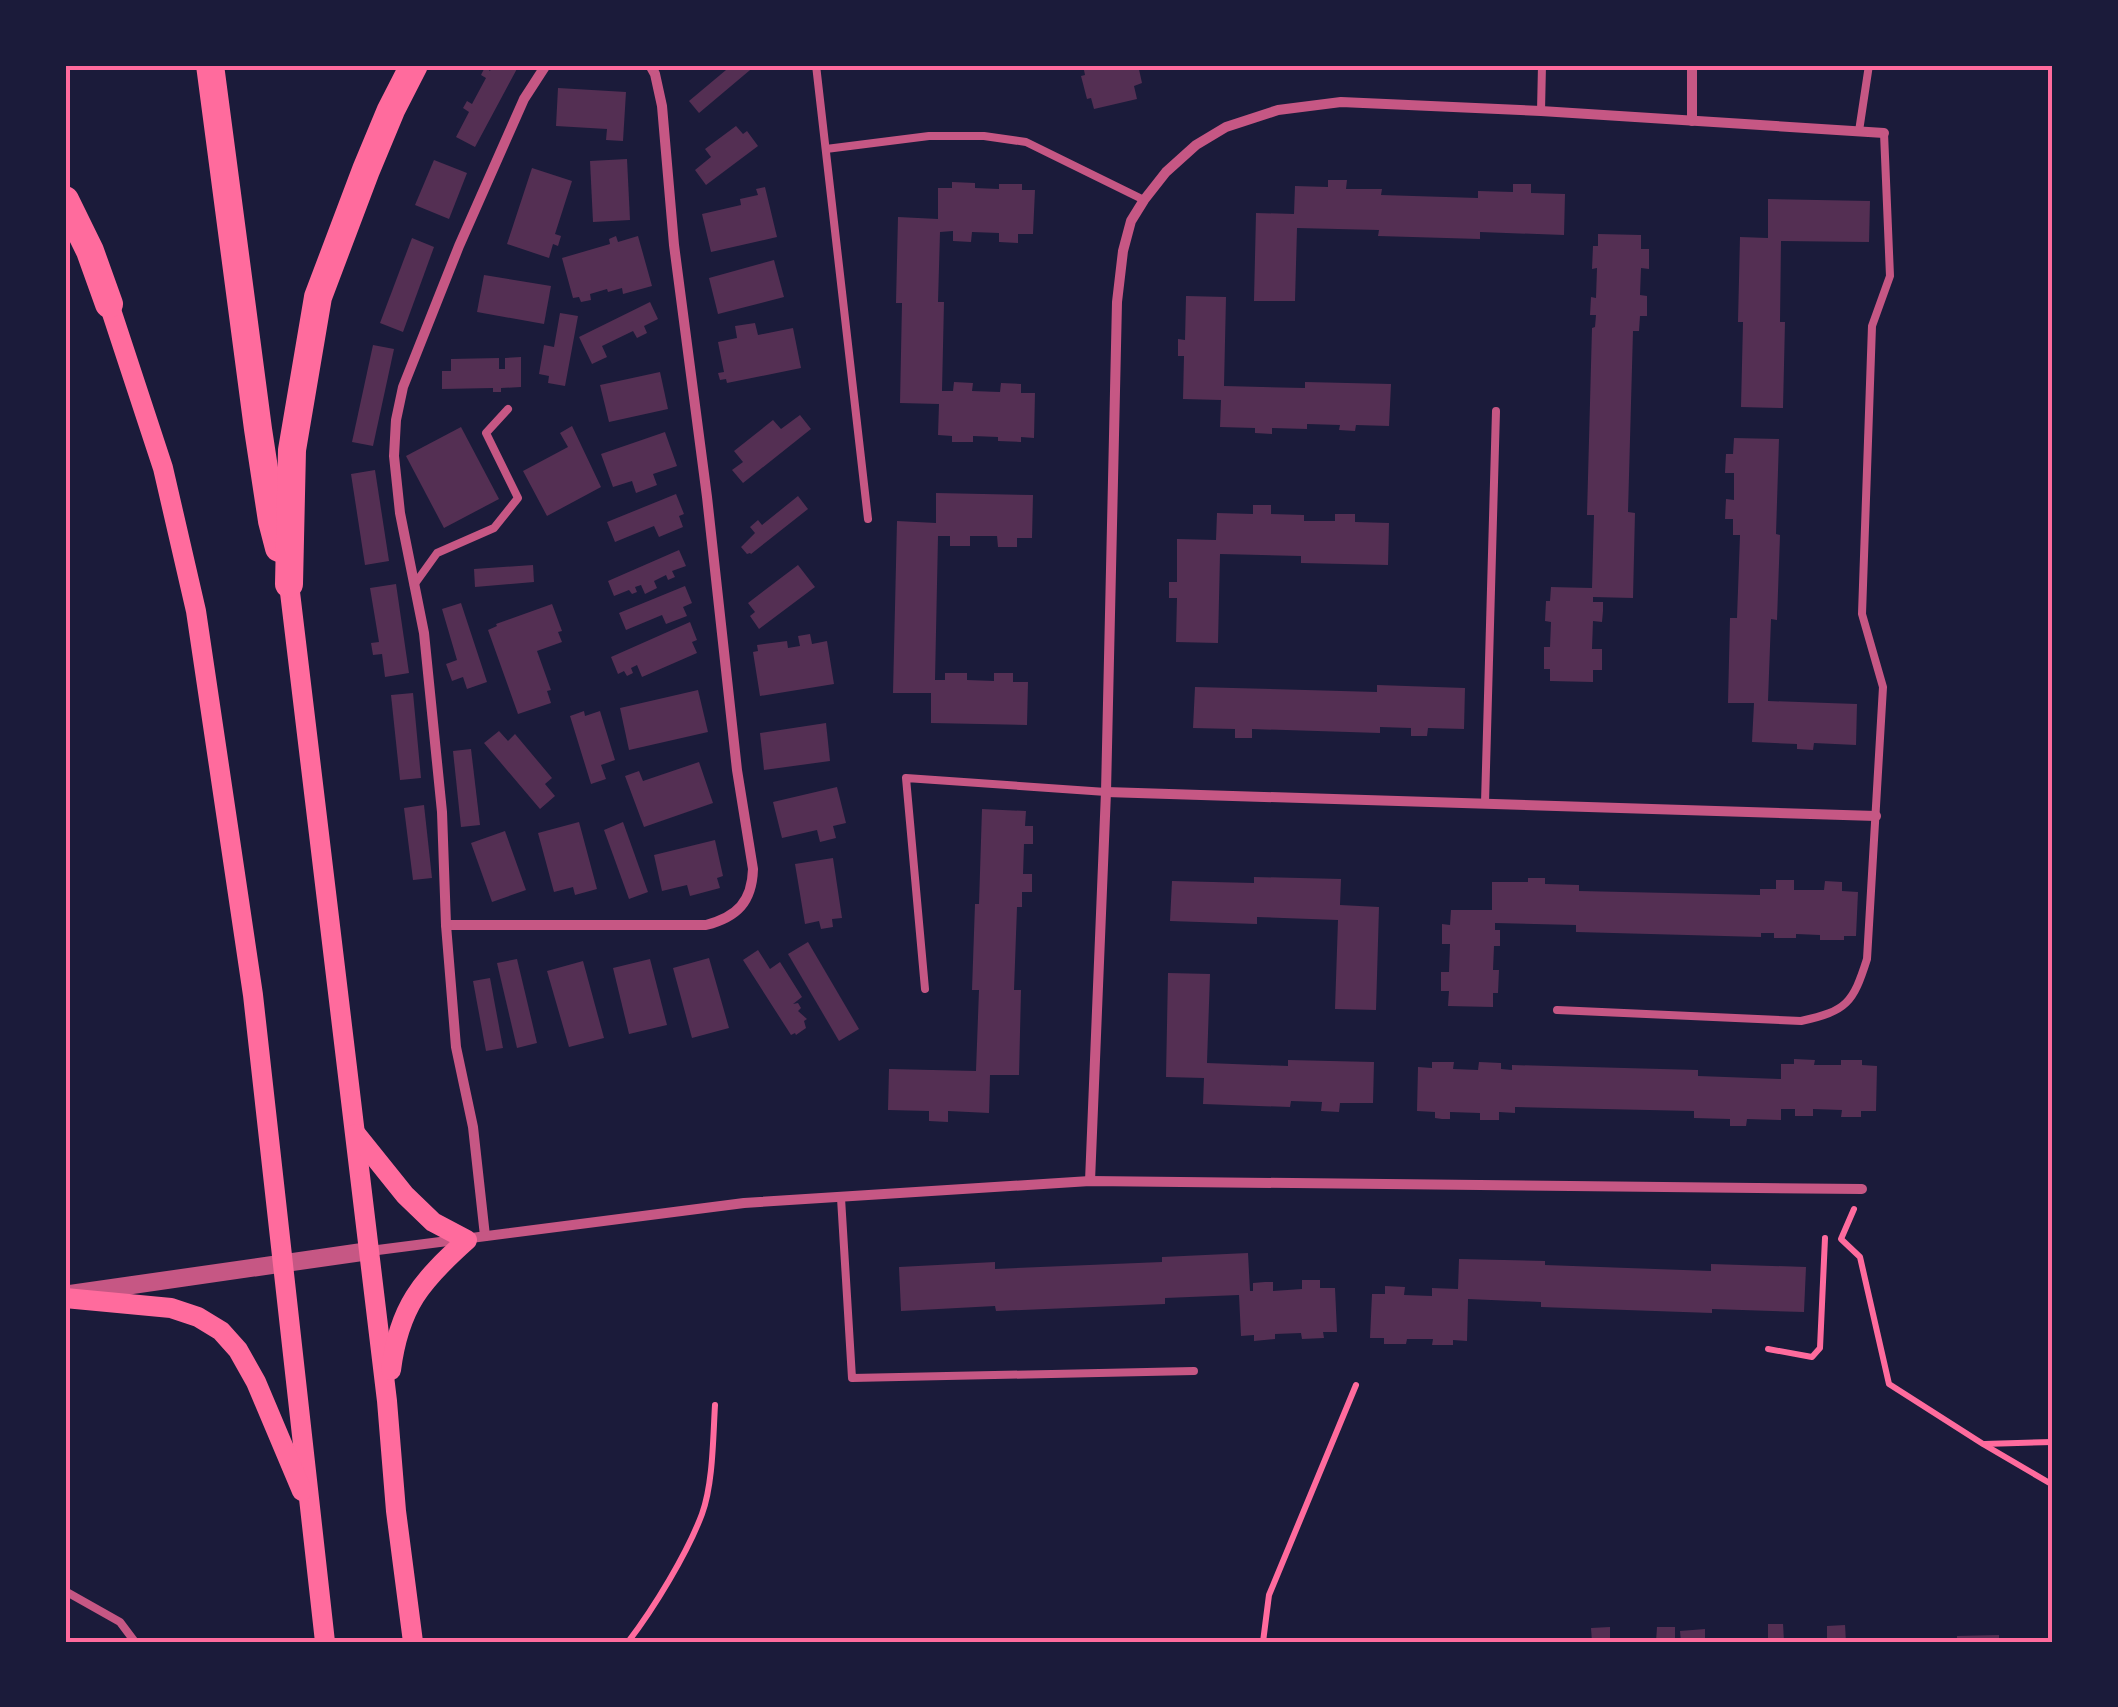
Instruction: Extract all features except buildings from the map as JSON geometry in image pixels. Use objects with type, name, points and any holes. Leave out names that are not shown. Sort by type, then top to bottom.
[{"type":"highway","points":[[210,65],[272,521],[289,584]]},
{"type":"highway","points":[[289,584],[292,450],[318,297],[390,110],[414,65]]},
{"type":"highway","points":[[65,200],[90,251],[109,304]]},
{"type":"highway","points":[[65,240],[89,287],[109,304]]},
{"type":"main road","points":[[109,304],[163,468],[196,611],[252,994],[325,1642]]},
{"type":"main road","points":[[289,584],[413,1642]]},
{"type":"main road","points":[[355,1132],[405,1195],[434,1222],[476,1238]]},
{"type":"main road","points":[[387,1401],[395,1342],[417,1290],[436,1268],[476,1238]]},
{"type":"main road","points":[[65,1296],[171,1308],[198,1316],[221,1331],[238,1350],[256,1382],[310,1511]]},
{"type":"street","points":[[476,1238],[473,1127],[456,1048],[437,746],[424,633],[400,512],[394,456],[396,420],[404,387],[474,213],[524,99],[546,65]]},
{"type":"street","points":[[446,925],[706,926],[735,912],[744,903],[753,881],[674,245],[662,106],[656,74],[650,65]]},
{"type":"street","points":[[1692,65],[1692,121]]},
{"type":"street","points":[[1090,1181],[1106,792],[1117,302],[1127,236],[1144,200],[1196,144],[1226,128],[1278,110],[1341,102],[1884,133]]},
{"type":"street","points":[[1106,792],[1876,816]]},
{"type":"street","points":[[65,1296],[368,1251],[744,1204],[1090,1181],[1862,1189]]},
{"type":"lane","points":[[816,65],[868,519]]},
{"type":"lane","points":[[1541,111],[1542,65]]},
{"type":"lane","points":[[1859,131],[1869,65]]},
{"type":"lane","points":[[1557,1010],[1800,1021],[1831,1014],[1856,993],[1867,959],[1883,687],[1862,614],[1872,326],[1890,276],[1884,133]]},
{"type":"lane","points":[[826,149],[929,136],[984,136],[1026,142],[1144,200]]},
{"type":"lane","points":[[414,585],[437,553],[494,528],[518,498],[486,433],[508,409]]},
{"type":"lane","points":[[1485,804],[1496,411]]},
{"type":"lane","points":[[925,989],[906,778],[1106,792]]},
{"type":"lane","points":[[841,1198],[852,1378],[1194,1371]]},
{"type":"lane","points":[[65,1591],[120,1622],[135,1642]]},
{"type":"path","points":[[1862,1189],[1842,1239],[1860,1257],[1888,1384],[2053,1485]]},
{"type":"path","points":[[1768,1349],[1812,1357],[1820,1348],[1825,1238]]},
{"type":"path","points":[[1263,1642],[1269,1595],[1356,1386]]},
{"type":"path","points":[[628,1642],[648,1616],[703,1511],[715,1406]]},
{"type":"path","points":[[1983,1444],[2053,1442]]}]
